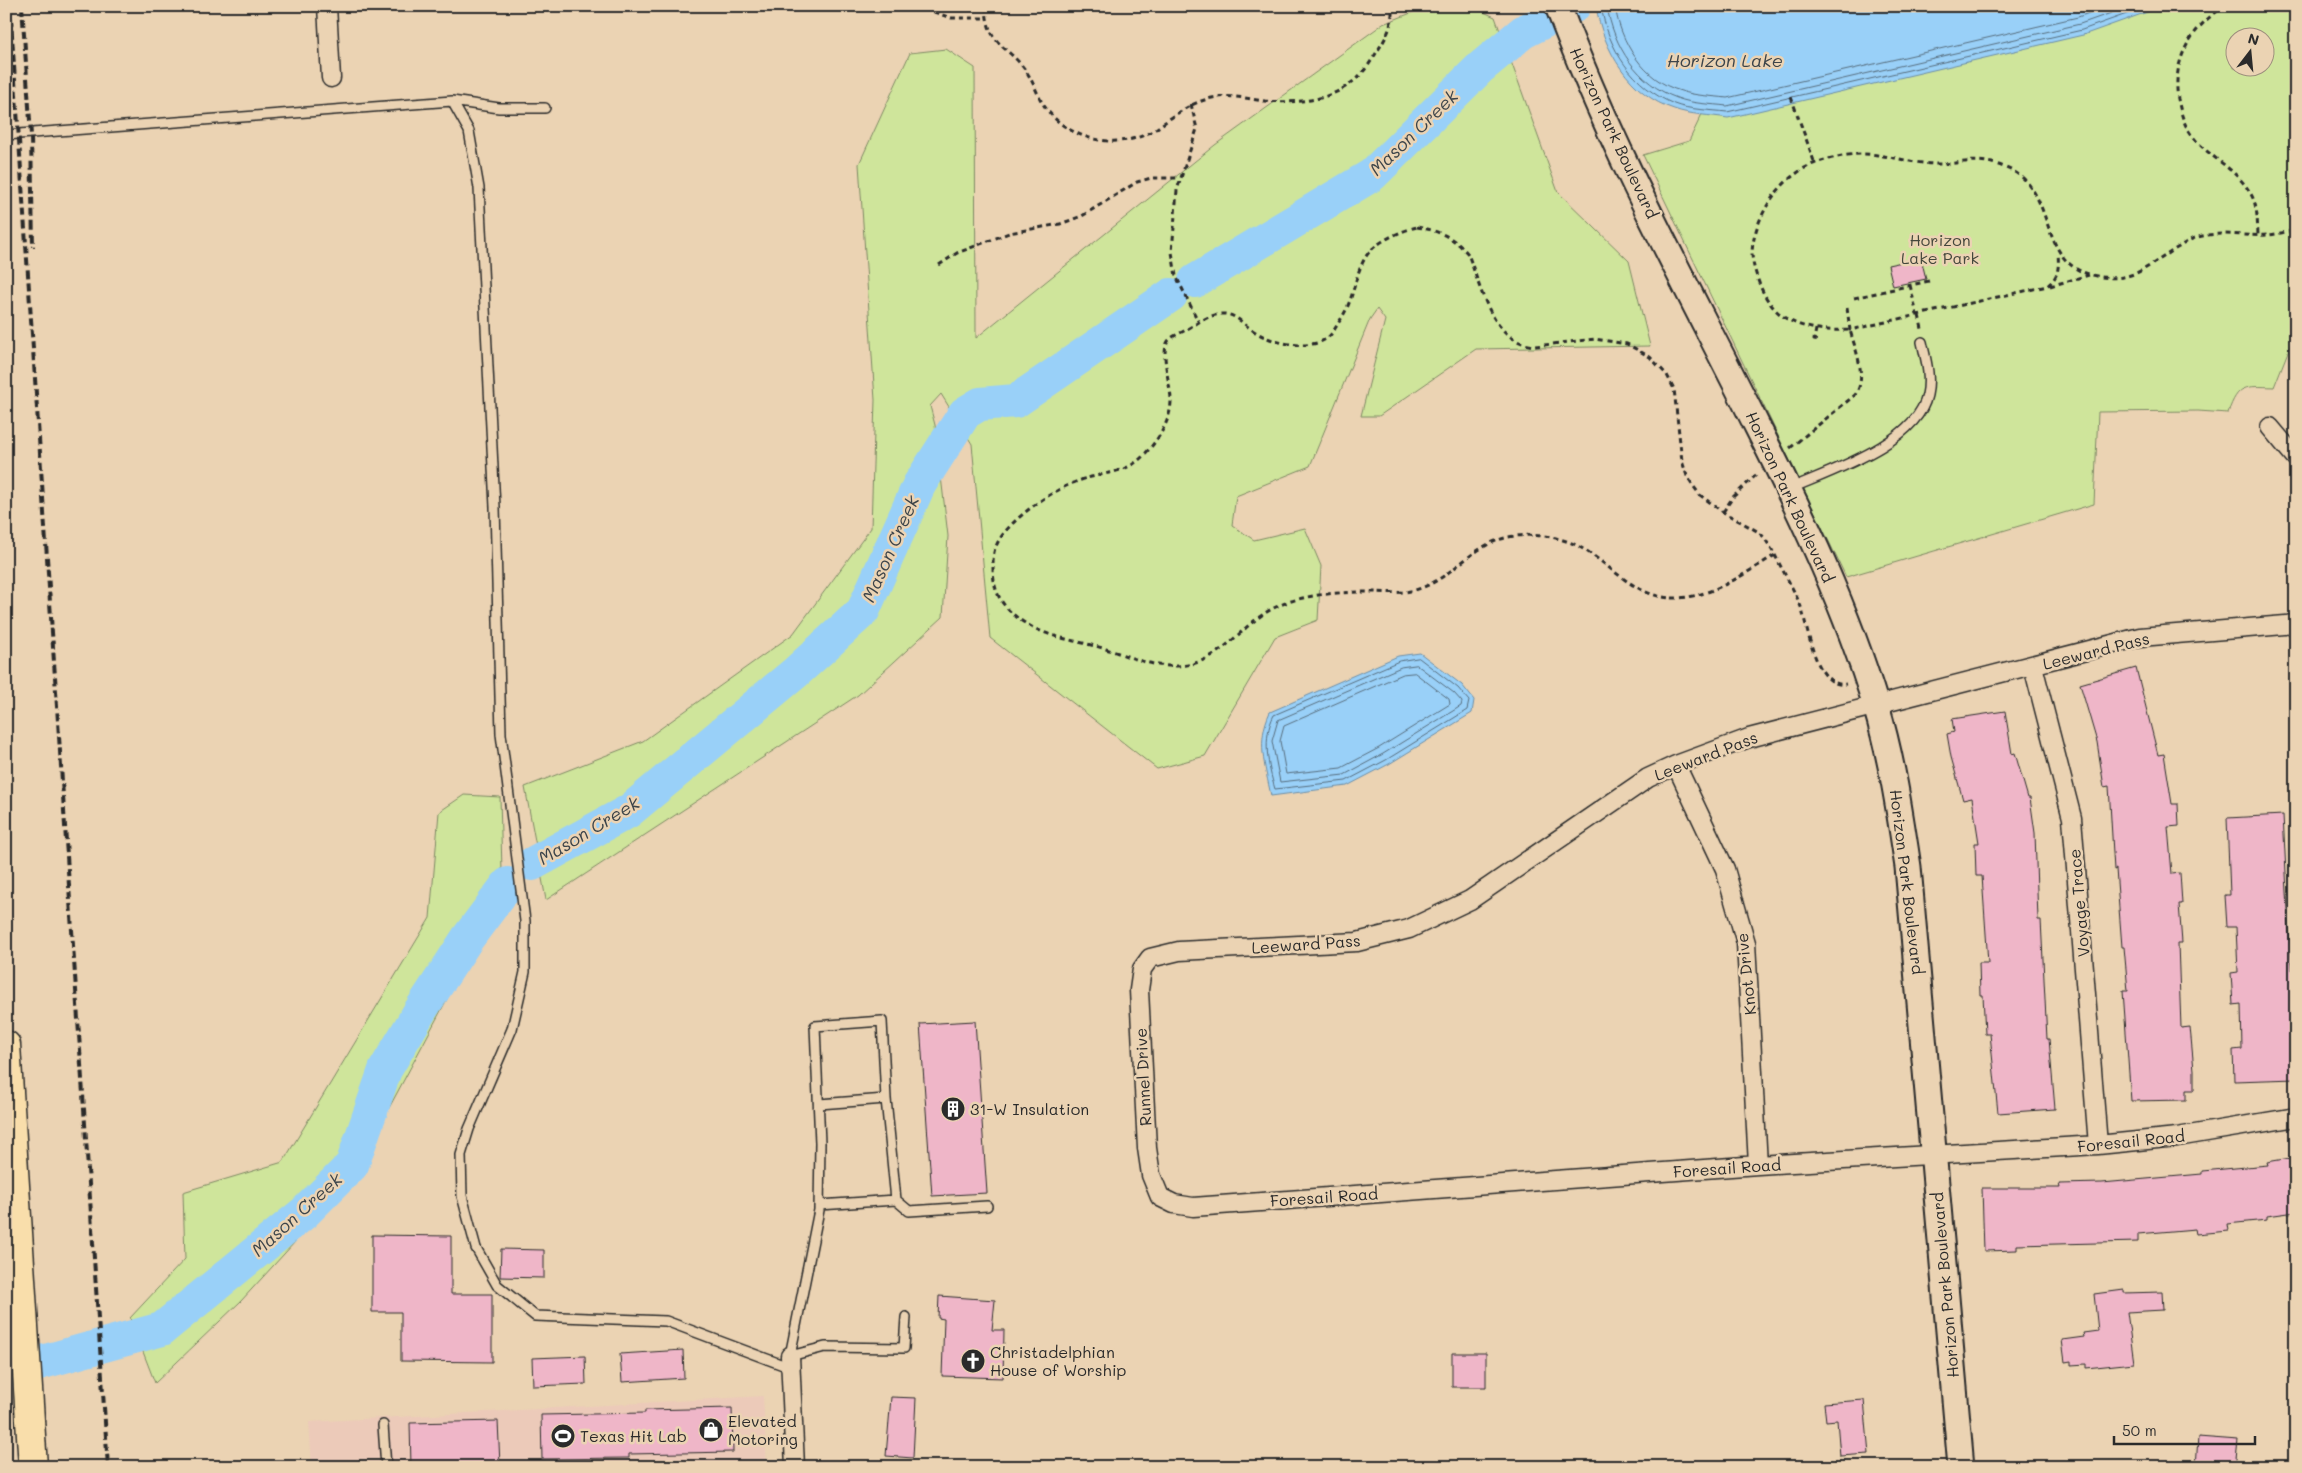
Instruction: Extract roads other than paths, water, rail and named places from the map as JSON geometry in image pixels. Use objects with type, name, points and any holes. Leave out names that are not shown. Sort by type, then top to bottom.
[{"type":"main road","points":[[6,1045],[10,1155],[33,1467]]},
{"type":"street","points":[[327,6],[331,78]]},
{"type":"street","name":"Horizon Park Boulevard","points":[[1558,6],[1620,154],[1789,490],[1831,582],[1876,706],[1895,786],[1908,867],[1961,1467]]},
{"type":"street","points":[[2270,427],[2296,458]]},
{"type":"street","name":"Leeward Pass","points":[[1150,958],[1179,951],[1356,942],[1409,929],[1470,900],[1648,778],[1676,765],[1749,738],[2140,637],[2296,624]]},
{"type":"street","name":"Voyage Trace","points":[[2033,666],[2072,818],[2098,1145]]},
{"type":"street","name":"Knot Drive","points":[[1676,765],[1725,869],[1746,943],[1758,1165]]},
{"type":"street","name":"Runnel Drive","points":[[1150,958],[1142,969],[1139,990],[1147,1148],[1151,1175],[1160,1197]]},
{"type":"street","name":"Foresail Road","points":[[1160,1197],[1174,1204],[1193,1207],[1758,1165],[2098,1145],[2177,1137],[2296,1117]]},
{"type":"street","points":[[791,1362],[795,1467]]},
{"type":"lane","points":[[452,101],[469,131],[479,188],[495,507],[502,734],[526,921],[525,972],[514,1020],[469,1129],[461,1155],[462,1196],[476,1248],[497,1285],[535,1316],[666,1321],[791,1362],[825,1347],[904,1348],[906,1317]]},
{"type":"lane","points":[[6,136],[452,101],[499,108],[545,108]]},
{"type":"lane","points":[[1789,490],[1886,445],[1914,422],[1927,396],[1929,371],[1922,342]]},
{"type":"lane","points":[[791,1362],[819,1205],[819,1104],[815,1026],[882,1021],[886,1099],[896,1200]]},
{"type":"lane","points":[[819,1104],[886,1099]]},
{"type":"lane","points":[[819,1205],[896,1200],[909,1211],[987,1206]]},
{"type":"lane","points":[[384,1425],[386,1467]]},
{"type":"water","name":"Horizon Lake","points":[[1596,6],[2164,6],[2083,35],[1728,118],[1680,111],[1658,102],[1644,93],[1621,69],[1612,54],[1605,39]]},
{"type":"water","points":[[1420,653],[1462,685],[1474,700],[1472,713],[1389,764],[1347,786],[1271,796],[1263,754],[1263,733],[1270,712],[1398,656]]},
{"type":"waterway","name":"Mason Creek","points":[[1195,281],[1372,175],[1480,68],[1523,32],[1574,6]]},
{"type":"waterway","name":"Mason Creek","points":[[532,864],[629,811],[795,673],[863,611],[919,485],[965,413],[980,404],[1016,401],[1171,295]]},
{"type":"waterway","name":"Mason Creek","points":[[6,1372],[162,1329],[304,1213],[352,1165],[385,1070],[420,1011],[467,939],[508,884]]},
{"type":"railway","points":[[10,6],[108,1467]]},
{"type":"railway","points":[[22,6],[31,135],[33,247]]},
{"type":"place","name":"31-W Insulation","points":[[953,1109]]},
{"type":"place","name":"Christadelphian House of Worship","points":[[973,1361]]},
{"type":"place","name":"Elevated Motoring","points":[[711,1430]]},
{"type":"place","name":"Texas Hit Lab","points":[[563,1436]]},
{"type":"park label","name":"Horizon Lake Park","points":[[1940,249]]}]
